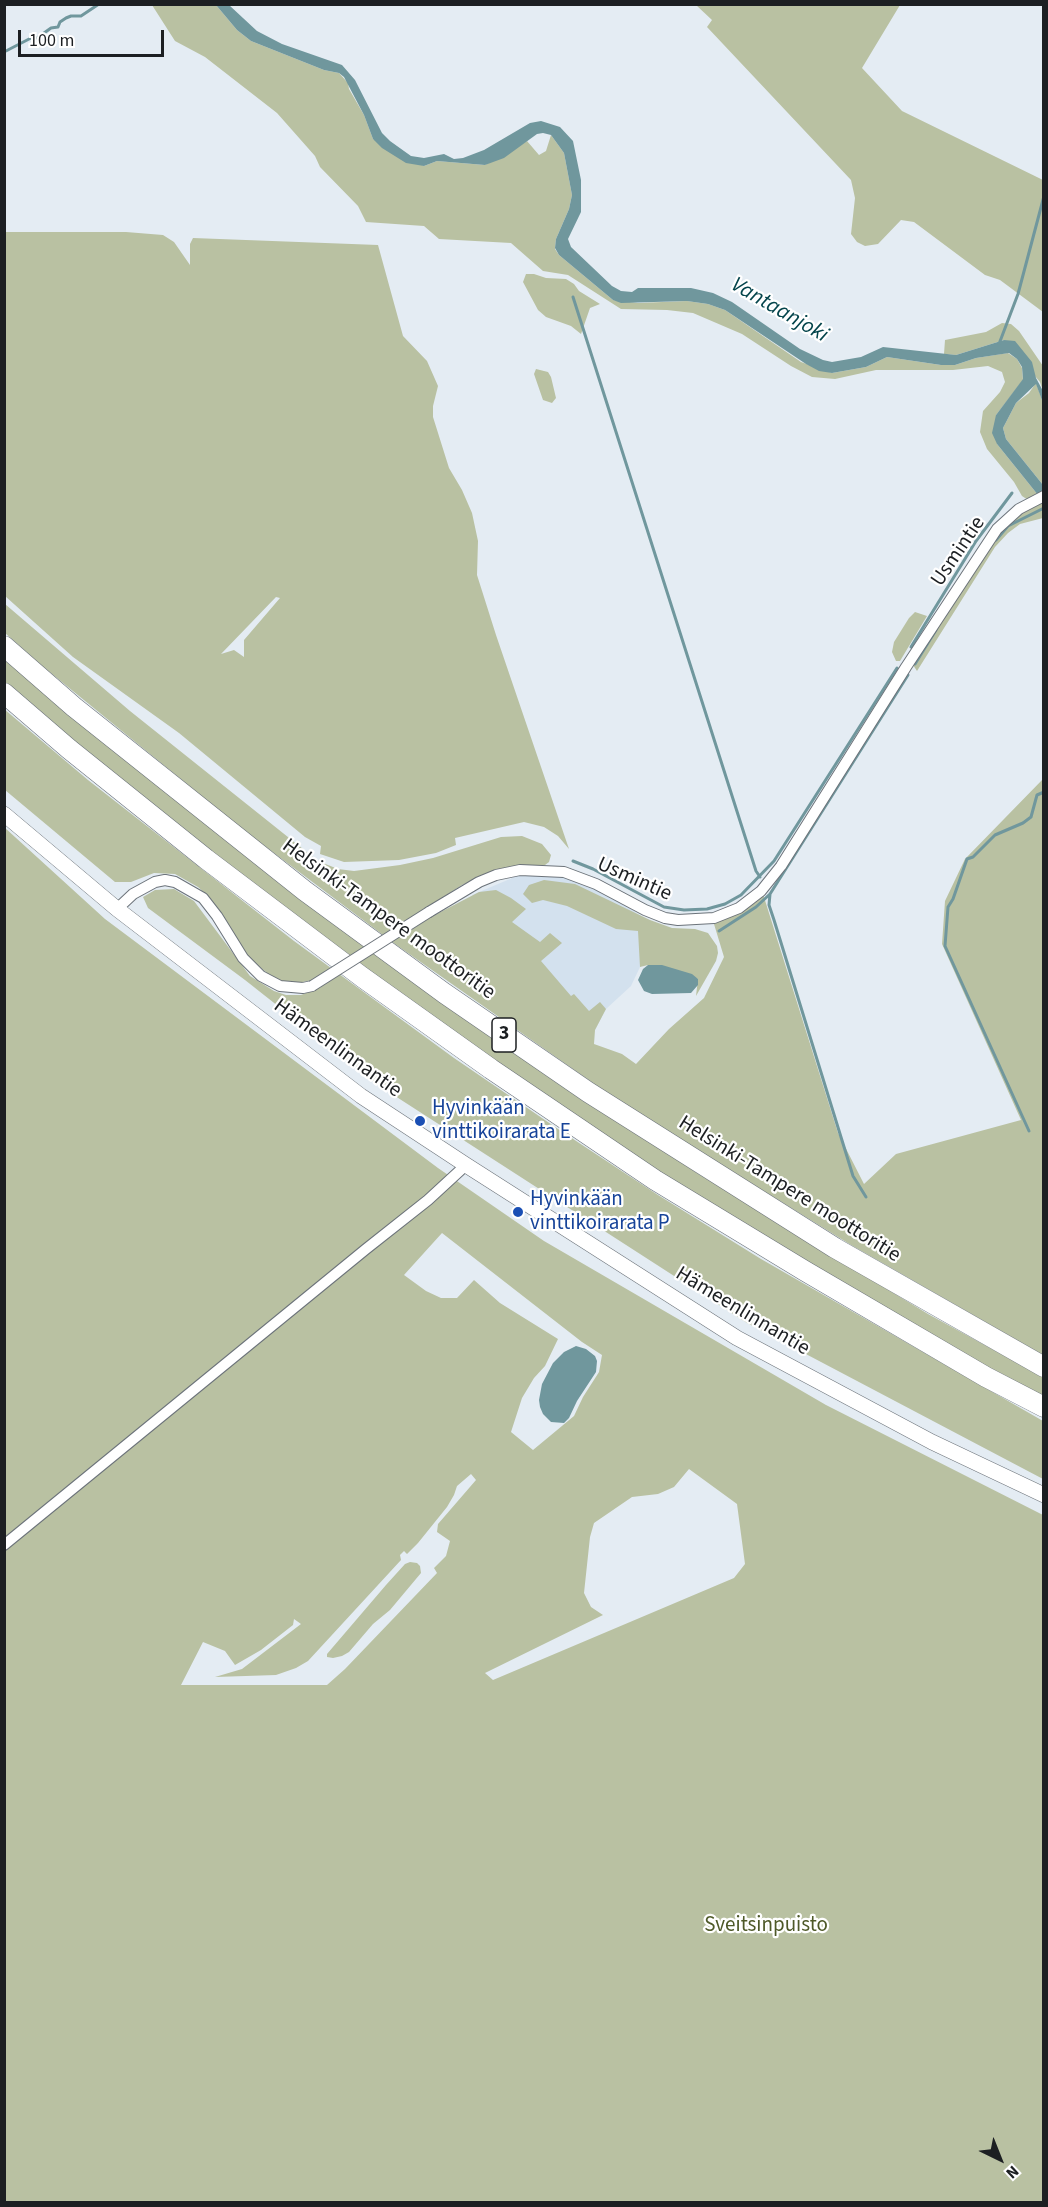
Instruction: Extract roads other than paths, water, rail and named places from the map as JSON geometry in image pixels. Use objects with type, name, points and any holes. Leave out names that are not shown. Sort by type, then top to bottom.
[{"type":"highway","name":"Helsinki-Tampere moottoritie","points":[[4,646],[74,707],[305,891],[462,1006],[588,1092],[825,1242],[1044,1367]]},
{"type":"highway","name":"3","points":[[4,693],[69,749],[206,859],[362,977],[491,1069],[655,1180],[986,1377],[1044,1407]]},
{"type":"main road","name":"Hämeenlinnantie","points":[[4,814],[117,909],[361,1096],[466,1165],[737,1338],[932,1442],[1044,1496]]},
{"type":"street","name":"Usmintie","points":[[117,909],[133,894],[155,882],[165,880],[175,882],[203,898],[243,958],[261,976],[280,986],[303,988],[312,986],[479,882],[496,875],[520,870],[564,872],[596,884],[664,918],[678,920],[714,918],[738,908],[761,891],[781,866],[906,667],[997,529],[1008,516],[1044,496]]},
{"type":"street","points":[[4,1545],[428,1200],[466,1165]]},
{"type":"water","points":[[216,5],[229,5],[257,31],[282,44],[342,65],[355,80],[382,133],[411,156],[424,158],[444,154],[454,159],[463,158],[484,150],[530,123],[541,121],[560,127],[573,141],[581,180],[581,212],[568,239],[571,247],[612,286],[621,291],[632,292],[638,288],[691,288],[713,293],[732,302],[800,349],[832,362],[861,357],[883,347],[956,355],[1004,340],[1015,341],[1032,362],[1036,378],[1043,391],[1043,403],[1036,384],[1016,403],[1003,428],[1006,439],[1043,485],[1043,493],[1038,495],[997,444],[992,433],[996,415],[1023,379],[1022,367],[1009,353],[976,358],[955,365],[887,357],[866,367],[832,373],[819,371],[806,364],[725,310],[708,304],[687,301],[621,303],[613,300],[559,255],[555,248],[572,195],[564,153],[551,135],[537,134],[504,158],[485,165],[437,161],[424,166],[406,163],[382,148],[373,139],[364,115],[344,77],[339,73],[324,70],[251,41],[237,30]]},
{"type":"water","points":[[648,965],[662,965],[692,974],[698,979],[698,985],[691,993],[652,994],[644,991],[638,980],[643,969]]},
{"type":"water","points":[[576,1346],[586,1349],[595,1356],[596,1372],[569,1418],[564,1423],[551,1422],[540,1407],[542,1384],[553,1363],[564,1352]]},
{"type":"waterway","points":[[4,52],[31,38],[37,38],[51,28],[58,27],[60,22],[66,18],[81,16],[99,4]]},
{"type":"waterway","points":[[999,344],[1018,294],[1044,196]]},
{"type":"waterway","points":[[573,297],[756,871],[760,877]]},
{"type":"waterway","points":[[911,647],[976,541],[1012,493]]},
{"type":"waterway","points":[[996,540],[1008,526],[1044,508]]},
{"type":"waterway","points":[[915,664],[936,630]]},
{"type":"waterway","points":[[573,861],[593,869],[664,907],[684,910],[707,909],[725,904],[741,895],[774,861],[897,668]]},
{"type":"waterway","points":[[719,931],[756,907],[770,894],[908,675]]},
{"type":"waterway","points":[[1029,1131],[945,946],[948,907],[967,859],[973,857],[995,835],[1031,817],[1037,795],[1044,792]]},
{"type":"waterway","points":[[770,894],[769,905],[853,1176],[866,1197]]},
{"type":"place","name":"Hyvinkään vinttikoirarata E","points":[[420,1121]]},
{"type":"place","name":"Hyvinkään vinttikoirarata P","points":[[518,1212]]},
{"type":"water label","name":"Vantaanjoki","points":[[779,311]]},
{"type":"park label","name":"Sveitsinpuisto","points":[[766,1926]]}]
